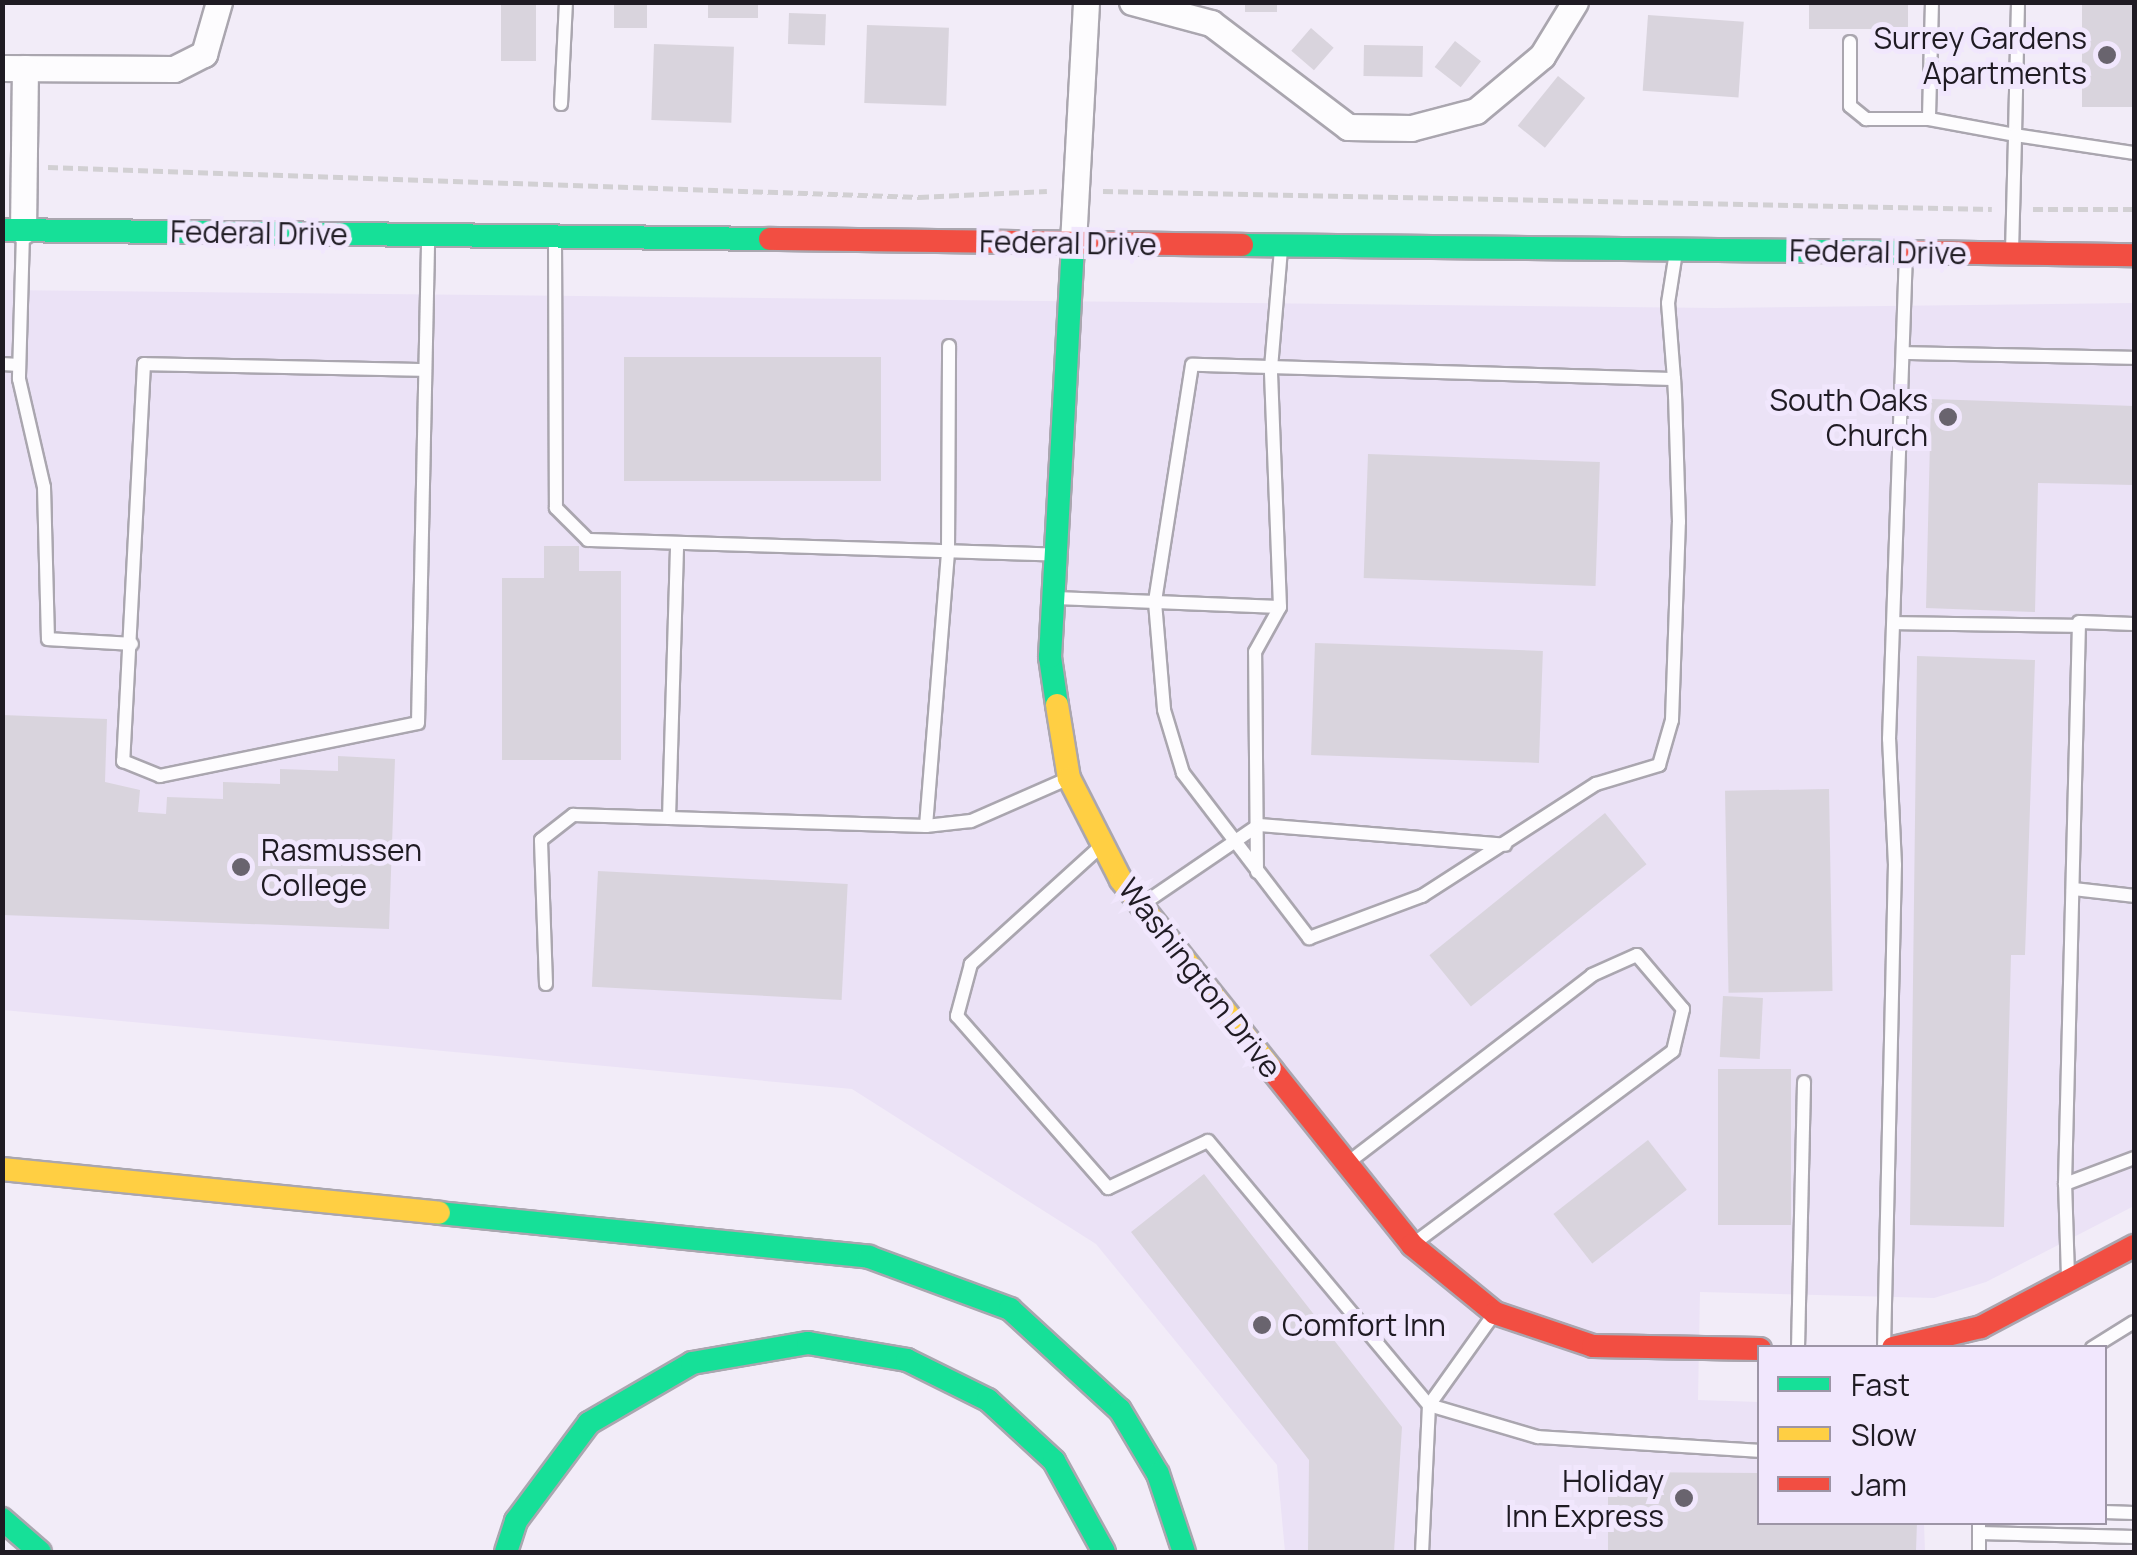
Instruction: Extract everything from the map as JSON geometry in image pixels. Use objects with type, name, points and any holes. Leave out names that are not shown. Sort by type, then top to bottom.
[{"type":"main road","name":"Federal Drive","points":[[13,230],[2134,255]]},
{"type":"main road","name":"Washington Drive","points":[[1073,243],[1050,657],[1069,778],[1103,844],[1141,905],[1412,1244],[1494,1313],[1594,1346],[1757,1349]]},
{"type":"main road","points":[[2,1169],[869,1257],[1010,1309],[1070,1354],[1120,1410],[1158,1474],[1184,1552]]},
{"type":"main road","points":[[1917,1345],[1981,1337],[2068,1281],[2134,1246]]},
{"type":"main road","points":[[506,1552],[516,1521],[589,1423],[692,1363],[808,1342],[907,1360],[988,1400],[1054,1461],[1104,1552]]},
{"type":"main road","points":[[2,1519],[40,1552]]},
{"type":"street","points":[[13,230],[14,68],[174,69],[204,54],[220,2]]},
{"type":"street","points":[[1073,243],[1086,2]]},
{"type":"street","points":[[1132,2],[1211,24],[1348,126],[1411,128],[1476,111],[1542,56],[1576,2]]},
{"type":"lane","points":[[562,104],[566,2]]},
{"type":"lane","points":[[1930,120],[1932,2]]},
{"type":"lane","points":[[2012,254],[2018,2]]},
{"type":"lane","points":[[1850,42],[1850,106],[1866,120],[1930,120],[2134,152]]},
{"type":"lane","points":[[13,230],[19,365],[44,488],[48,639],[132,644]]},
{"type":"lane","points":[[425,370],[144,364],[132,644],[122,762],[160,776],[418,724],[428,236]]},
{"type":"lane","points":[[556,237],[556,508],[588,540],[1056,554]]},
{"type":"lane","points":[[1257,872],[1260,824],[1255,652],[1280,607],[1270,368],[1282,246]]},
{"type":"lane","points":[[1674,379],[1192,365],[1155,602],[1164,710],[1183,773],[1309,938],[1368,922],[1505,845],[1596,784],[1659,765],[1672,720],[1674,379],[1668,303],[1677,250]]},
{"type":"lane","points":[[1884,1345],[1895,623],[1906,253]]},
{"type":"lane","points":[[926,826],[948,551],[949,346]]},
{"type":"lane","points":[[1904,353],[2134,358]]},
{"type":"lane","points":[[2,364],[19,365]]},
{"type":"lane","points":[[669,818],[677,543]]},
{"type":"lane","points":[[1053,598],[1280,607]]},
{"type":"lane","points":[[1895,623],[2134,624]]},
{"type":"lane","points":[[2068,1281],[2065,1184],[2079,626]]},
{"type":"lane","points":[[546,984],[541,840],[573,815],[926,826],[971,821],[1069,778]]},
{"type":"lane","points":[[1141,905],[1260,824],[1505,845]]},
{"type":"lane","points":[[1103,844],[971,964],[958,1016],[1108,1188],[1208,1142],[1429,1405],[1538,1437],[1757,1451]]},
{"type":"lane","points":[[2072,889],[2134,896]]},
{"type":"lane","points":[[1347,1163],[1592,976],[1637,956],[1683,1008],[1673,1050],[1412,1244]]},
{"type":"lane","points":[[1798,1345],[1804,1082]]},
{"type":"lane","points":[[2065,1184],[2134,1158]]},
{"type":"lane","points":[[1422,1552],[1429,1405],[1494,1313]]},
{"type":"lane","points":[[2097,1345],[2134,1322]]},
{"type":"lane","points":[[2107,1512],[2134,1513]]},
{"type":"lane","points":[[1979,1552],[1979,1528],[2057,1536],[2134,1537]]},
{"type":"lane","points":[[2056,1552],[2057,1536]]},
{"type":"shaded area","points":[[2,290],[1716,308],[2134,303],[2134,1206],[1986,1282],[1934,1298],[1700,1292],[1698,1400],[1757,1402],[1757,1525],[1924,1525],[1925,1552],[1285,1552],[1277,1465],[1096,1244],[852,1089],[3,1010]]},
{"type":"building","points":[[501,2],[536,2],[536,61],[501,61]]},
{"type":"building","points":[[614,2],[647,2],[647,28],[614,28]]},
{"type":"building","points":[[708,2],[758,2],[758,18],[708,18]]},
{"type":"building","points":[[1245,2],[1277,2],[1277,12],[1245,12]]},
{"type":"building","name":"Surrey Gardens Apartments","points":[[1809,2],[1908,2],[1908,29],[1809,29]]},
{"type":"building","name":"Surrey Gardens Apartments","points":[[2082,2],[2134,2],[2134,107],[2082,107]]},
{"type":"building","points":[[789,13],[826,14],[825,45],[788,44]]},
{"type":"building","points":[[1648,15],[1744,22],[1738,98],[1643,91]]},
{"type":"building","points":[[867,25],[949,28],[946,106],[864,103]]},
{"type":"building","points":[[1311,28],[1334,48],[1314,70],[1291,51]]},
{"type":"building","points":[[1455,41],[1481,61],[1461,87],[1435,67]]},
{"type":"building","points":[[654,44],[734,47],[731,123],[651,120]]},
{"type":"building","points":[[1364,45],[1423,46],[1422,77],[1363,76]]},
{"type":"building","points":[[1558,76],[1585,98],[1545,148],[1518,126]]},
{"type":"building","points":[[624,357],[881,357],[881,481],[624,481]]},
{"type":"building","points":[[1931,399],[2134,406],[2134,485],[2038,483],[2035,612],[1926,608]]},
{"type":"building","points":[[1368,454],[1600,462],[1596,586],[1364,578]]},
{"type":"building","points":[[544,546],[579,546],[579,571],[621,571],[621,760],[502,760],[502,578],[544,578]]},
{"type":"building","points":[[1315,643],[1543,651],[1539,763],[1311,755]]},
{"type":"building","points":[[1917,656],[2035,660],[2025,955],[2011,955],[2004,1227],[1910,1225]]},
{"type":"building","points":[[2,715],[107,719],[105,782],[140,790],[138,812],[166,814],[167,797],[223,799],[223,782],[280,784],[280,769],[338,771],[338,756],[395,759],[389,929],[2,915]]},
{"type":"building","points":[[1829,789],[1833,991],[1729,993],[1725,791]]},
{"type":"building","points":[[1605,813],[1647,864],[1471,1007],[1429,955]]},
{"type":"building","points":[[598,871],[848,884],[842,1000],[592,987]]},
{"type":"building","points":[[1723,996],[1763,998],[1760,1059],[1720,1057]]},
{"type":"building","points":[[1718,1069],[1791,1069],[1791,1225],[1718,1225]]},
{"type":"building","points":[[1648,1140],[1687,1190],[1592,1264],[1553,1214]]},
{"type":"building","name":"Comfort Inn","points":[[1204,1174],[1402,1427],[1394,1552],[1308,1552],[1309,1460],[1131,1232]]},
{"type":"building","name":"Holiday Inn Express","points":[[1608,1472],[1757,1473],[1757,1525],[1917,1525],[1916,1552],[1608,1552]]},
{"type":"traffic: fast","points":[[2,230],[770,239]]},
{"type":"traffic: fast","points":[[1057,705],[1050,657],[1073,243]]},
{"type":"traffic: fast","points":[[1242,245],[1910,252]]},
{"type":"traffic: fast","points":[[439,1213],[869,1257],[1010,1309],[1120,1410],[1158,1474],[1184,1552]]},
{"type":"traffic: fast","points":[[506,1552],[516,1521],[589,1423],[692,1363],[808,1343],[907,1360],[988,1400],[1054,1461],[1104,1552]]},
{"type":"traffic: fast","points":[[2,1519],[40,1552]]},
{"type":"traffic: slow","points":[[1057,705],[1069,778],[1121,880],[1272,1070]]},
{"type":"traffic: slow","points":[[2,1169],[439,1213]]},
{"type":"traffic: jam","points":[[770,239],[1242,245]]},
{"type":"traffic: jam","points":[[1910,252],[2134,255]]},
{"type":"traffic: jam","points":[[1272,1070],[1412,1245],[1495,1313],[1593,1346],[1757,1349]]},
{"type":"traffic: jam","points":[[1906,1345],[1981,1327],[2134,1246]]},
{"type":"place","name":"Surrey Gardens Apartments","points":[[2107,55]]},
{"type":"place","name":"South Oaks Church","points":[[1948,417]]},
{"type":"place","name":"Rasmussen College","points":[[241,867]]},
{"type":"place","name":"Comfort Inn","points":[[1262,1325]]},
{"type":"place","name":"Holiday Inn Express","points":[[1684,1498]]}]
